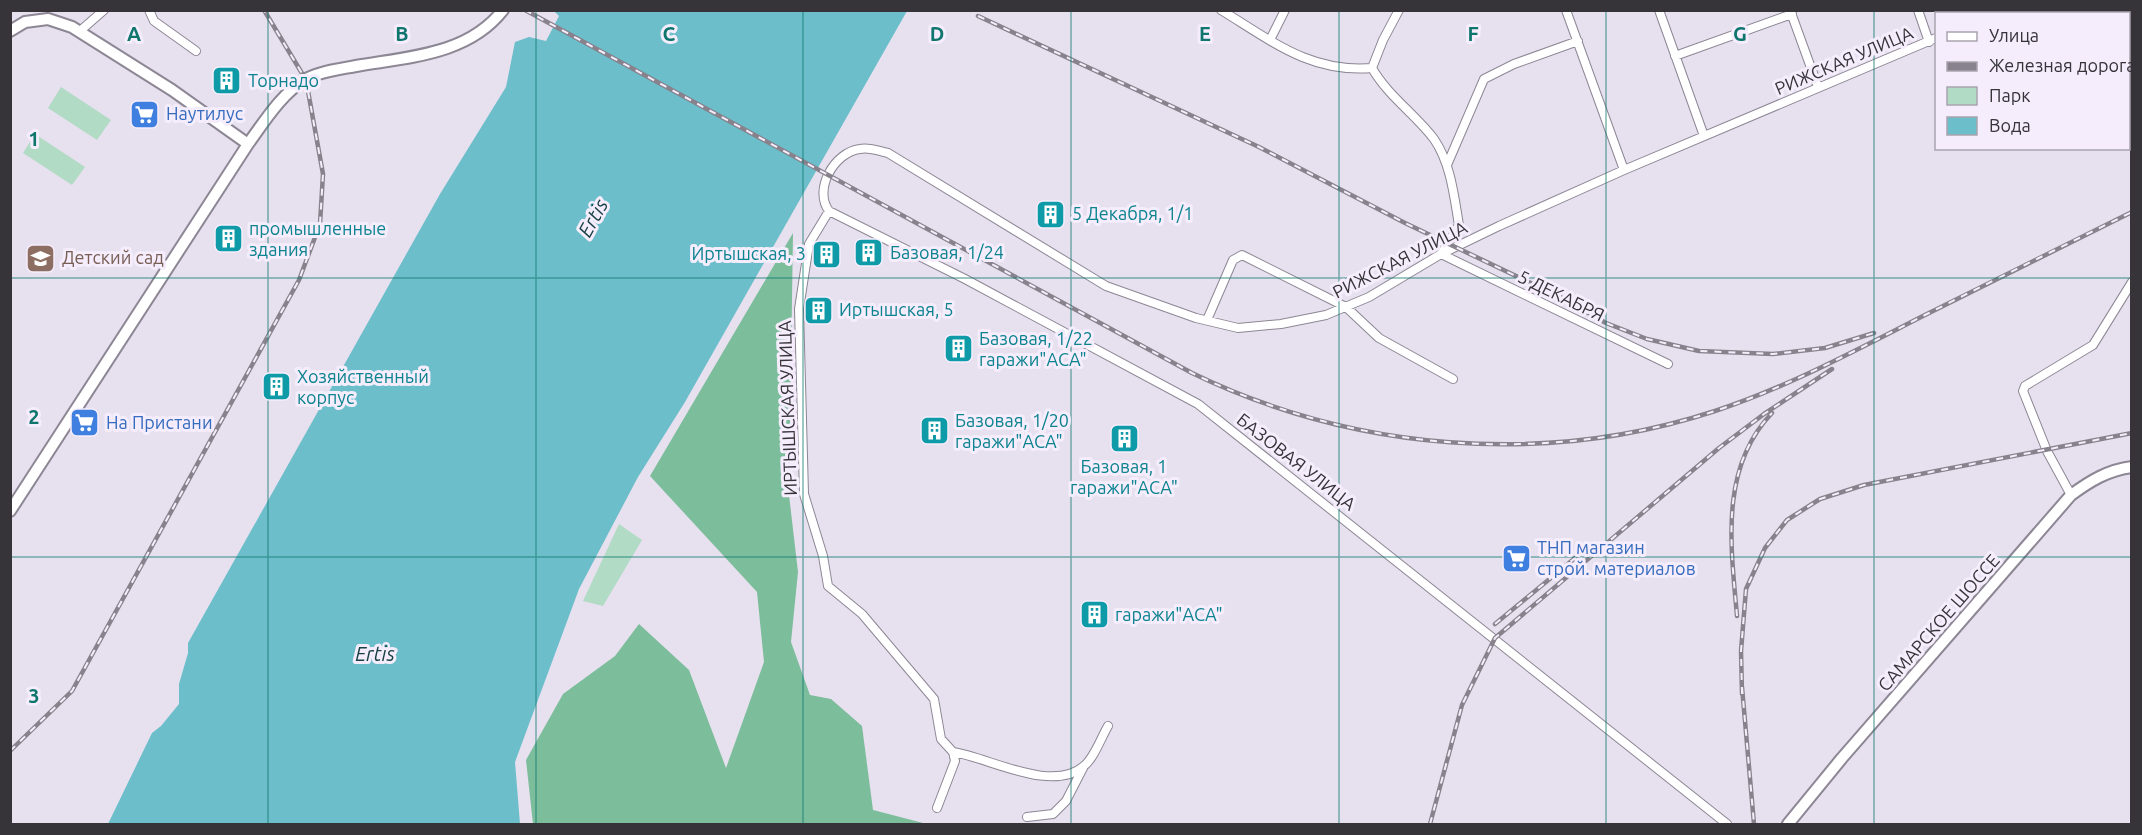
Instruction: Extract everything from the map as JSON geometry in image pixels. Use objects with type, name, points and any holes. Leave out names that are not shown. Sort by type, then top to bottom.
[{"type":"street","points":[[80,31],[104,10]]},
{"type":"street","points":[[148,10],[154,21],[196,51]]},
{"type":"street","points":[[10,511],[248,144],[274,109],[306,80],[338,69],[440,51],[491,26],[503,10]]},
{"type":"street","points":[[1221,10],[1314,64],[1333,69],[1372,68]]},
{"type":"street","points":[[1270,40],[1285,10]]},
{"type":"street","points":[[1372,68],[1383,40],[1399,10]]},
{"type":"street","points":[[1566,10],[1624,170]]},
{"type":"street","points":[[1659,10],[1704,136]]},
{"type":"street","points":[[1918,10],[1933,40]]},
{"type":"street","points":[[1676,56],[1791,12],[1818,87]]},
{"type":"street","points":[[10,31],[25,22],[48,20],[80,31],[172,90],[248,144]]},
{"type":"street","name":"РИЖСКАЯ УЛИЦА","points":[[829,211],[823,204],[826,181],[837,161],[847,153],[859,148],[888,153],[1106,286],[1238,328],[1281,324],[1326,315],[1369,297],[1442,254],[1624,170],[1933,40]]},
{"type":"street","points":[[1447,165],[1484,79],[1514,64],[1578,41]]},
{"type":"street","points":[[1372,68],[1381,83],[1434,139],[1447,165],[1459,225],[1442,254]]},
{"type":"street","name":"ИРТЫШСКАЯ УЛИЦА","points":[[829,211],[809,244],[799,309],[804,494],[823,556],[828,586],[862,614],[934,699],[941,739],[953,752]]},
{"type":"street","name":"БАЗОВАЯ УЛИЦА","points":[[829,211],[965,279],[1197,404],[1727,825]]},
{"type":"street","name":"5 ДЕКАБРЯ","points":[[1442,254],[1668,364]]},
{"type":"street","points":[[1207,320],[1233,260],[1242,255],[1346,307],[1379,338],[1453,379]]},
{"type":"street","points":[[2071,495],[2047,451],[2023,391],[2025,386],[2093,345],[2132,282]]},
{"type":"street","name":"САМАРСКОЕ ШОССЕ","points":[[1788,825],[2071,495],[2114,470],[2132,467]]},
{"type":"street","points":[[1027,817],[1053,814],[1066,801],[1108,726]]},
{"type":"street","points":[[937,808],[955,761],[953,752],[1048,777],[1067,774],[1084,766]]},
{"type":"green space","points":[[61,87],[111,120],[97,140],[48,108]]},
{"type":"green space","points":[[35,134],[85,167],[72,185],[23,153]]},
{"type":"green space","points":[[793,233],[789,495],[798,572],[791,642],[810,695],[831,699],[862,726],[873,810],[927,824],[533,824],[526,760],[563,694],[615,656],[639,624],[689,670],[726,768],[764,662],[757,592],[650,476]]},
{"type":"green space","points":[[619,524],[642,540],[603,606],[583,601]]},
{"type":"water","name":"Ertis","points":[[554,11],[907,11],[685,402],[638,477],[579,589],[515,762],[520,824],[108,824],[152,733],[161,726],[179,704],[179,684],[188,653],[188,643],[440,194],[506,87],[515,42],[529,37],[546,41],[559,16]]},
{"type":"railway","points":[[10,751],[72,691],[299,280],[320,224],[323,174],[306,80],[264,10]]},
{"type":"railway","points":[[525,10],[1192,373],[1254,399],[1318,420],[1383,434],[1450,442],[1517,444],[1584,440],[1650,429],[1715,411],[1769,391],[1822,367],[2132,212]]},
{"type":"railway","points":[[978,16],[1259,147],[1405,223],[1560,297],[1606,323],[1647,339],[1699,351],[1773,354],[1825,348],[1874,333]]},
{"type":"railway","points":[[1430,824],[1462,705],[1495,638],[1719,448],[1764,414],[1832,369]]},
{"type":"railway","points":[[1737,616],[1731,536],[1736,483],[1743,458],[1755,435],[1772,413]]},
{"type":"railway","points":[[1742,694],[1741,651],[1746,589],[1765,548],[1787,520],[1820,499],[1864,485],[2132,433]]},
{"type":"railway","points":[[1495,624],[1592,544]]},
{"type":"railway","points":[[1742,687],[1754,824]]},
{"type":"place","name":"Торнадо","points":[[227,81]]},
{"type":"place","name":"Наутилус","points":[[145,114]]},
{"type":"place","name":"5 Декабря, 1/1","points":[[1051,214]]},
{"type":"place","name":"промышленные здания","points":[[228,239]]},
{"type":"place","name":"Базовая, 1/24","points":[[869,253]]},
{"type":"place","name":"Иртышская, 3","points":[[827,254]]},
{"type":"place","name":"Детский сад","points":[[41,258]]},
{"type":"place","name":"Иртышская, 5","points":[[818,310]]},
{"type":"place","name":"Базовая, 1/22 гаражи\"ACА\"","points":[[958,349]]},
{"type":"place","name":"Хозяйственный корпус","points":[[276,387]]},
{"type":"place","name":"На Пристани","points":[[85,423]]},
{"type":"place","name":"Базовая, 1/20 гаражи\"ACА\"","points":[[934,431]]},
{"type":"place","name":"Базовая, 1 гаражи\"ACА\"","points":[[1124,438]]},
{"type":"place","name":"ТНП магазин строй. материалов","points":[[1516,558]]},
{"type":"place","name":"гаражи\"ACА\"","points":[[1094,615]]}]
